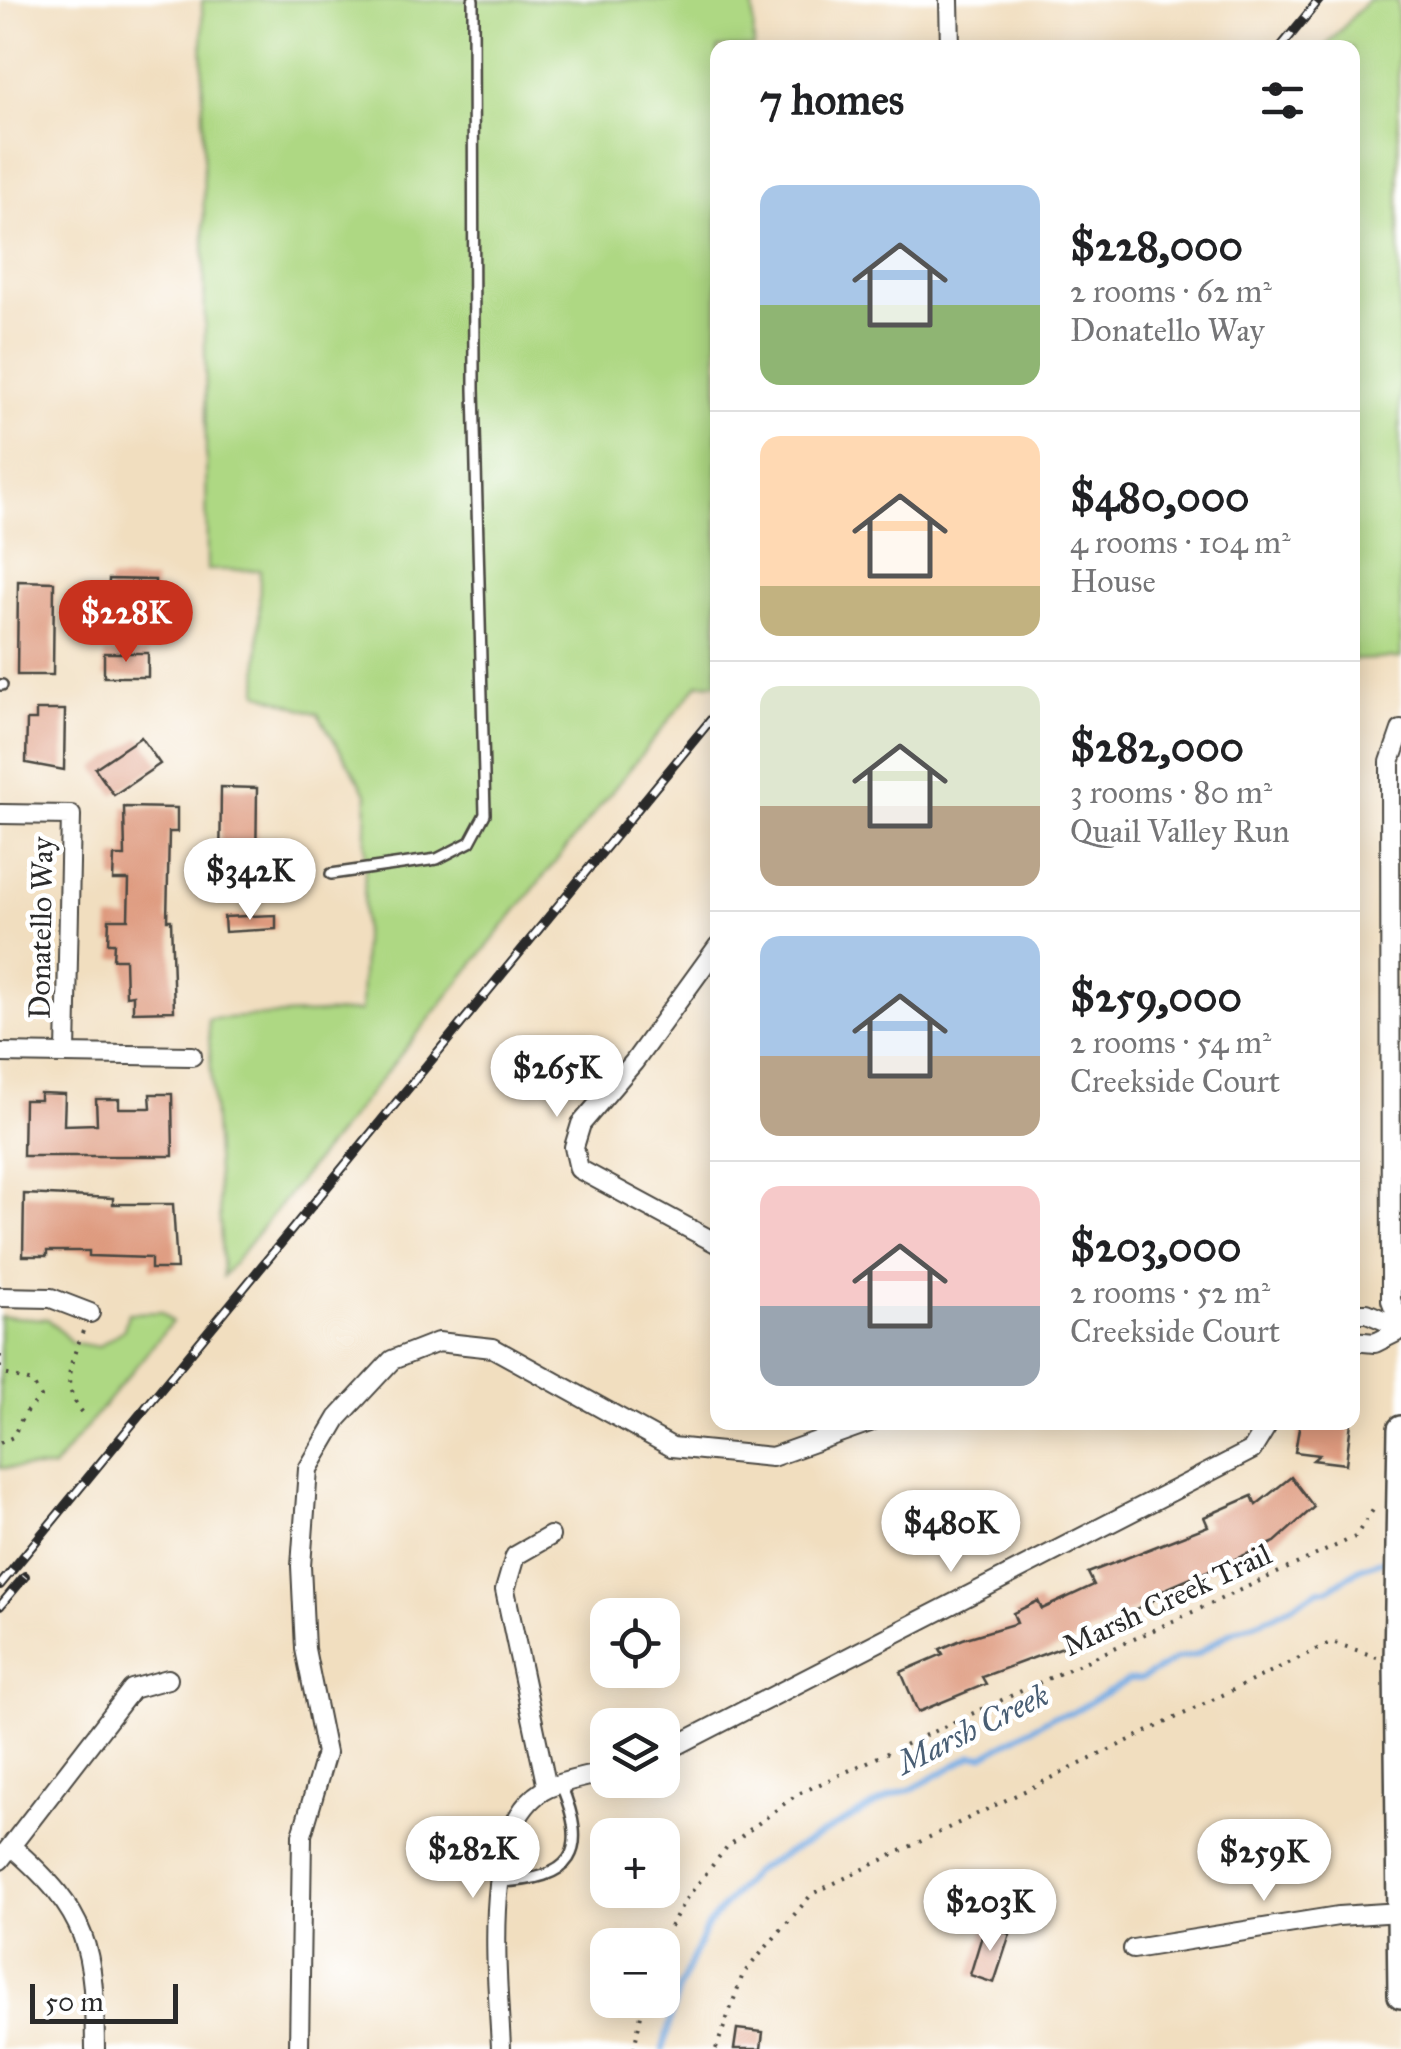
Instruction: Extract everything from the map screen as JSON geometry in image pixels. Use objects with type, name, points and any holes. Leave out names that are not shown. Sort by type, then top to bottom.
[{"type":"street","points":[[949,0],[950,40]]},
{"type":"street","points":[[1401,730],[1390,762],[1392,1300],[1401,1328]]},
{"type":"street","name":"Donatello Way","points":[[0,814],[70,816],[66,1053]]},
{"type":"street","points":[[710,957],[634,1062],[580,1124],[574,1147],[578,1169],[710,1240]]},
{"type":"street","points":[[0,1052],[192,1056]]},
{"type":"street","points":[[0,1297],[51,1298],[90,1314]]},
{"type":"street","points":[[1360,1313],[1401,1328]]},
{"type":"street","points":[[1360,1341],[1375,1342],[1401,1328]]},
{"type":"street","points":[[299,2049],[302,1836],[326,1753],[305,1649],[301,1566],[308,1469],[338,1418],[392,1360],[438,1342],[494,1348],[672,1447],[772,1457],[848,1430]]},
{"type":"street","points":[[680,1744],[1252,1450],[1264,1430]]},
{"type":"street","points":[[1401,1430],[1397,1612],[1401,1995]]},
{"type":"street","points":[[550,1536],[516,1556],[505,1590],[554,1786]]},
{"type":"street","points":[[95,2049],[94,1976],[85,1938],[67,1900],[6,1853],[132,1689],[168,1679]]},
{"type":"street","points":[[502,2049],[496,1882],[507,1844],[527,1804],[554,1786],[590,1777]]},
{"type":"street","points":[[1133,1949],[1338,1916],[1401,1912]]},
{"type":"lane","points":[[331,874],[437,859],[470,842],[485,814],[474,389],[473,0]]},
{"type":"lane","points":[[496,1882],[532,1881],[554,1875],[566,1865],[575,1848],[575,1819],[554,1786]]},
{"type":"path","points":[[84,1413],[72,1400],[67,1366],[90,1314]]},
{"type":"path","points":[[0,1355],[0,1373],[32,1382],[41,1397],[24,1414],[14,1437],[0,1443]]},
{"type":"path","name":"Marsh Creek Trail","points":[[669,1928],[685,1900],[728,1846],[796,1795],[1355,1536],[1373,1508],[1398,1487]]},
{"type":"path","points":[[716,2049],[743,1974],[812,1894],[1332,1642],[1397,1663]]},
{"type":"path","points":[[634,2049],[640,2018]]},
{"type":"green space","points":[[202,0],[753,0],[754,40],[710,40],[710,683],[698,684],[223,1276],[208,1019],[361,1011],[367,794],[318,714],[258,693],[260,570],[207,570]]},
{"type":"green space","points":[[1368,0],[1398,0],[1401,658],[1360,660],[1360,40],[1331,40]]},
{"type":"green space","points":[[161,1312],[172,1322],[53,1468],[0,1468],[0,1316],[48,1319],[71,1342],[98,1347],[124,1329],[128,1313]]},
{"type":"building","points":[[109,579],[155,580],[155,615],[108,615]]},
{"type":"building","points":[[18,581],[54,582],[53,675],[17,675]]},
{"type":"building","points":[[104,653],[148,653],[148,677],[104,677]]},
{"type":"building","points":[[36,710],[65,710],[64,770],[26,763],[27,720],[36,720]]},
{"type":"building","points":[[141,737],[160,764],[114,795],[95,768]]},
{"type":"building","points":[[221,787],[257,788],[256,874],[220,873]]},
{"type":"building","points":[[124,807],[177,808],[177,832],[169,832],[167,920],[171,920],[174,1011],[133,1012],[133,995],[126,996],[125,959],[113,959],[114,943],[108,943],[109,919],[128,919],[129,880],[113,880],[114,856],[125,856]]},
{"type":"building","points":[[276,915],[276,929],[225,932],[224,917]]},
{"type":"building","points":[[40,1093],[65,1094],[64,1125],[97,1124],[96,1099],[119,1099],[119,1108],[151,1108],[150,1094],[172,1094],[173,1156],[23,1156],[24,1100],[40,1100]]},
{"type":"building","points":[[24,1194],[113,1198],[113,1204],[173,1204],[177,1269],[151,1269],[151,1258],[89,1256],[89,1251],[47,1251],[47,1256],[23,1256]]},
{"type":"building","points":[[1299,1430],[1350,1430],[1346,1464],[1313,1460],[1319,1455],[1295,1452]]},
{"type":"building","points":[[1291,1477],[1314,1507],[1275,1542],[1161,1591],[1163,1595],[1060,1648],[982,1677],[986,1684],[918,1712],[901,1672],[943,1654],[940,1649],[963,1639],[1017,1623],[1013,1613],[1038,1601],[1042,1609],[1094,1585],[1088,1573],[1208,1526],[1204,1517],[1252,1496],[1256,1505]]},
{"type":"building","points":[[985,1926],[1010,1934],[994,1983],[970,1975]]},
{"type":"building","points":[[737,2029],[763,2032],[761,2049],[734,2049]]},
{"type":"waterway","name":"Marsh Creek","points":[[663,2049],[678,1991],[707,1926],[754,1871],[891,1796],[914,1788],[972,1756],[983,1756],[1053,1716],[1071,1713],[1129,1680],[1140,1680],[1178,1658],[1196,1655],[1229,1633],[1275,1615],[1319,1590],[1328,1590],[1360,1568],[1393,1557]]},
{"type":"railway","points":[[1286,40],[1319,0]]},
{"type":"railway","points":[[0,1585],[710,721]]},
{"type":"railway","points":[[0,1606],[25,1576]]}]
